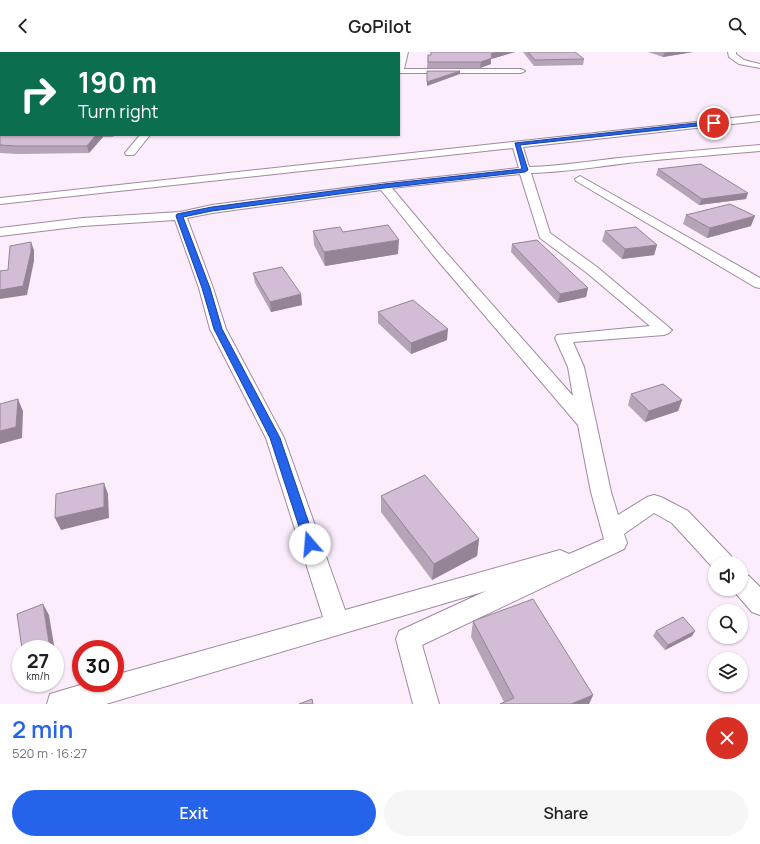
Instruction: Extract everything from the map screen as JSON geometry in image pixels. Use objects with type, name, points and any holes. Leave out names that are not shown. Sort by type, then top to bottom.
[{"type":"street","points":[[404,52],[400,71],[521,71]]},
{"type":"street","points":[[732,52],[732,55],[742,62],[760,66]]},
{"type":"street","points":[[0,201],[760,118]]},
{"type":"street","points":[[130,153],[144,136]]},
{"type":"street","points":[[517,144],[544,235],[592,270],[664,330],[563,338],[576,367],[601,492],[614,537]]},
{"type":"street","points":[[0,232],[83,222],[180,216],[212,209],[384,186],[525,170],[562,169],[572,166],[637,159],[760,148]]},
{"type":"street","points":[[580,179],[760,284]]},
{"type":"street","points":[[384,186],[438,252],[587,423]]},
{"type":"street","points":[[180,216],[206,288],[218,329],[275,438],[338,624]]},
{"type":"street","points":[[426,704],[408,639],[614,537],[628,519],[654,503],[680,517],[716,556]]},
{"type":"street","points":[[60,704],[338,624],[614,537]]},
{"type":"street","points":[[748,591],[760,604]]},
{"type":"building","points":[[431,52],[497,52],[491,54],[492,58],[481,62],[428,62],[428,55],[431,55]]},
{"type":"building","points":[[528,52],[575,52],[584,59],[535,60]]},
{"type":"building","points":[[427,71],[460,71],[427,82]]},
{"type":"building","points":[[0,136],[95,136],[87,146],[0,145]]},
{"type":"building","points":[[701,164],[748,193],[702,199],[658,169]]},
{"type":"building","points":[[730,204],[755,216],[710,228],[686,215]]},
{"type":"building","points":[[388,225],[399,240],[324,252],[313,231],[340,227],[343,232]]},
{"type":"building","points":[[636,227],[657,245],[625,249],[605,231]]},
{"type":"building","points":[[537,240],[588,288],[560,294],[512,244]]},
{"type":"building","points":[[31,242],[31,252],[23,286],[0,290],[0,271],[8,270],[10,246]]},
{"type":"building","points":[[282,267],[301,294],[270,302],[253,273]]},
{"type":"building","points":[[413,300],[448,329],[411,343],[378,312]]},
{"type":"building","points":[[663,384],[682,400],[649,411],[631,394]]},
{"type":"building","points":[[18,399],[16,427],[0,431],[0,404]]},
{"type":"building","points":[[425,475],[479,539],[434,564],[381,496]]},
{"type":"building","points":[[104,483],[104,507],[55,518],[56,494]]},
{"type":"building","points":[[533,599],[593,695],[571,704],[500,704],[514,698],[473,621]]},
{"type":"building","points":[[43,604],[49,640],[21,640],[17,614]]},
{"type":"building","points":[[683,617],[695,631],[668,645],[656,631]]},
{"type":"building","points":[[312,699],[313,704],[299,704]]},
{"type":"route","points":[[310,544],[275,438],[218,329],[206,288],[180,216],[212,209],[384,186],[525,170],[517,144],[714,123]]}]
